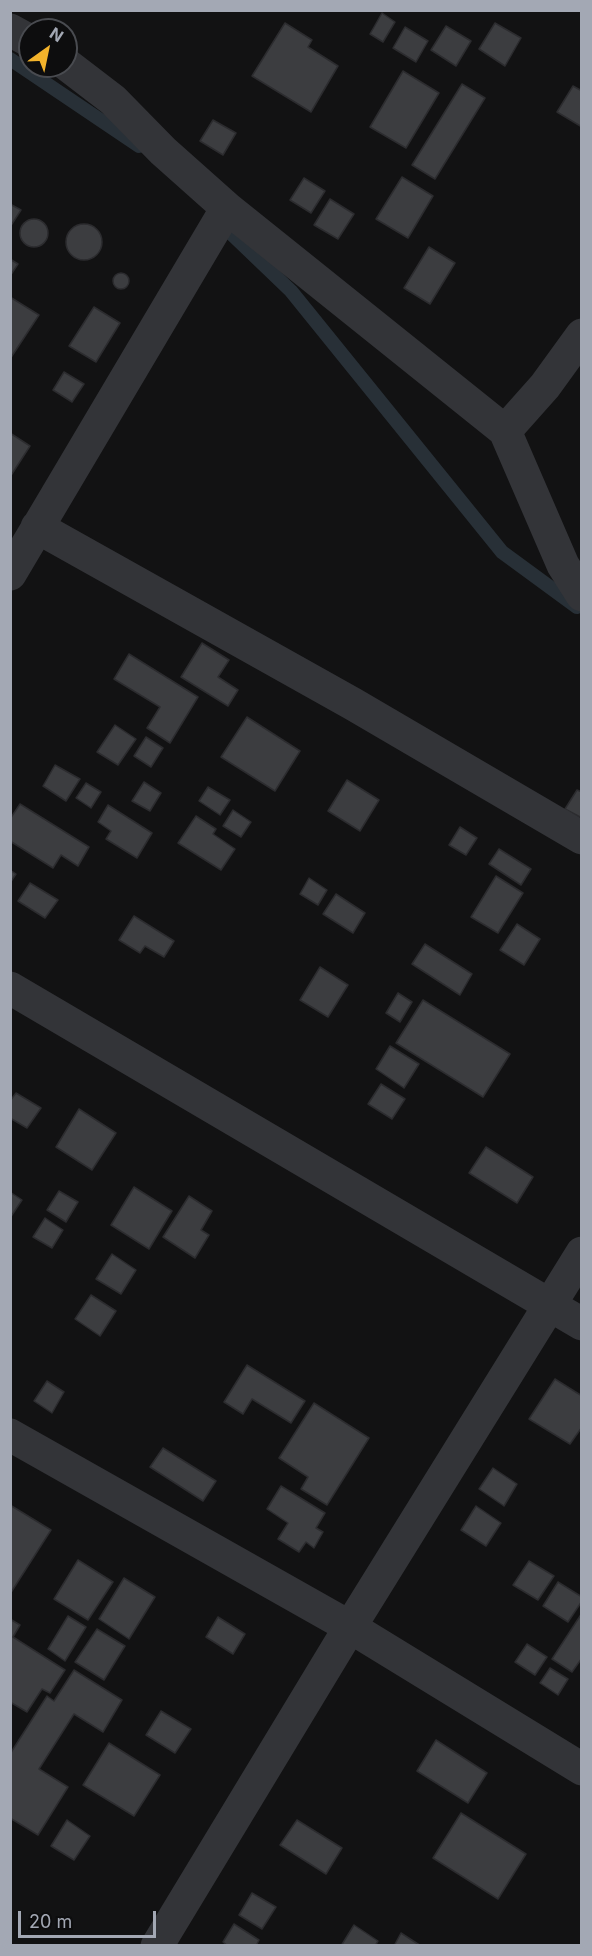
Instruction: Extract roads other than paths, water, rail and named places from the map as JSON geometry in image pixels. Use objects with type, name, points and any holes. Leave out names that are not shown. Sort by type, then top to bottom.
[{"type":"street","points":[[78,73],[113,100],[163,151],[227,208],[504,431],[563,565],[582,595]]},
{"type":"street","points":[[10,574],[227,208]]},
{"type":"street","points":[[504,431],[545,386],[582,335]]},
{"type":"street","points":[[37,527],[353,704],[582,838]]},
{"type":"street","points":[[10,988],[582,1324]]},
{"type":"street","points":[[157,1946],[350,1627],[582,1253]]},
{"type":"street","points":[[10,1435],[350,1627],[582,1768]]},
{"type":"waterway","points":[[10,59],[139,146]]},
{"type":"waterway","points":[[218,221],[291,291],[502,552],[577,607]]}]
